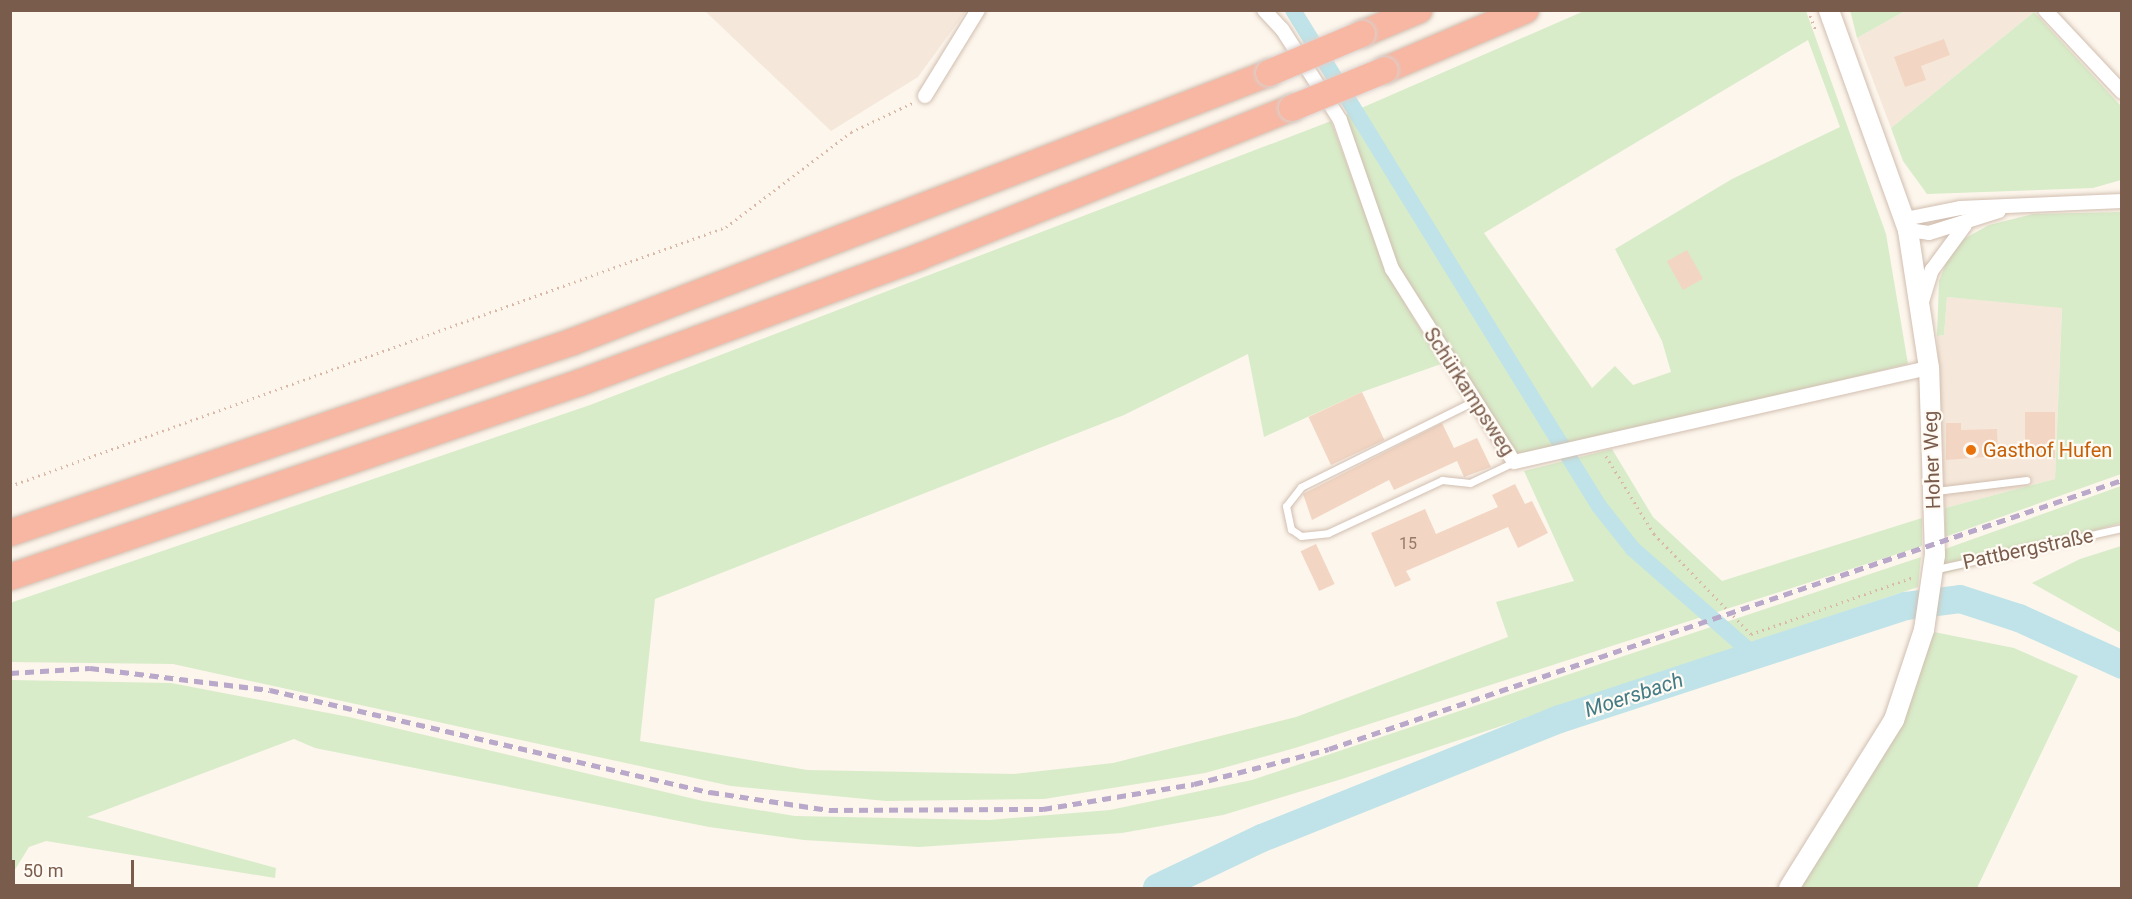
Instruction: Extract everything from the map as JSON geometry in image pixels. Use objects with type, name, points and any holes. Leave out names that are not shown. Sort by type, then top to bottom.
[{"type":"highway","points":[[10,533],[572,342],[1269,73],[1419,10]]},
{"type":"highway","points":[[10,577],[579,383],[919,257],[1292,108],[1526,10]]},
{"type":"main road","name":"Hoher Weg","points":[[1789,888],[1893,720],[1912,677],[1927,618],[1934,570],[1929,368],[1907,224],[1829,10]]},
{"type":"street","points":[[925,96],[978,10]]},
{"type":"street","name":"Schürkampsweg","points":[[1264,10],[1282,29],[1340,120],[1392,269],[1472,402],[1514,462],[1554,457],[1929,368]]},
{"type":"street","points":[[2045,10],[2121,92]]},
{"type":"street","points":[[1907,224],[1960,208],[2004,209],[2121,201]]},
{"type":"street","points":[[1907,224],[1929,233],[1965,225],[2004,209]]},
{"type":"street","points":[[1921,305],[1932,270],[1965,225]]},
{"type":"lane","points":[[1472,402],[1300,487],[1286,506],[1291,529],[1301,537],[1328,533],[1442,480],[1470,483],[1514,462]]},
{"type":"lane","points":[[1933,491],[2026,480]]},
{"type":"lane","name":"Pattbergstraße","points":[[1934,570],[2121,528]]},
{"type":"path","points":[[1808,10],[1817,33]]},
{"type":"path","points":[[10,486],[726,227],[851,132],[925,96]]},
{"type":"path","points":[[1600,446],[1654,534],[1751,634],[1934,570]]},
{"type":"shaded area","points":[[2033,10],[2034,12],[1891,128],[1857,38],[1905,11]]},
{"type":"shaded area","points":[[705,11],[966,11],[918,77],[831,131]]},
{"type":"shaded area","points":[[1947,297],[2062,307],[2055,479],[1945,508],[1937,336],[1944,335]]},
{"type":"green space","points":[[1850,10],[1905,10],[1905,11],[1857,38]]},
{"type":"green space","points":[[1584,11],[1806,11],[1886,234],[1908,364],[1520,458],[1397,266],[1343,116]],"holes":[[[1808,40],[1840,127],[1732,179],[1615,249],[1662,341],[1671,372],[1633,385],[1615,366],[1592,388],[1484,233]]]},
{"type":"green space","points":[[2034,12],[2121,106],[2121,180],[2093,188],[1927,194],[1903,161],[1891,128]]},
{"type":"green space","points":[[1331,121],[1387,273],[1441,364],[1362,392],[1264,437],[1248,354],[1124,415],[655,599],[640,741],[807,770],[1014,774],[1113,763],[1296,717],[1508,637],[1496,602],[1574,581],[1524,471],[1612,449],[1653,517],[1722,581],[1922,518],[1922,546],[1295,748],[1205,773],[1044,799],[886,801],[731,786],[173,664],[11,662],[10,603],[590,405]]},
{"type":"green space","points":[[2121,212],[2121,474],[1945,537],[1945,508],[2055,479],[2062,308],[1947,297],[1944,335],[1937,336],[1939,281],[1953,245],[1989,225],[2033,214]]},
{"type":"green space","points":[[2121,486],[2121,523],[1943,574],[1945,549]]},
{"type":"green space","points":[[2121,546],[2121,633],[2032,583],[2080,559]]},
{"type":"green space","points":[[1921,557],[1918,587],[1342,779],[1223,815],[1122,833],[919,847],[804,840],[709,827],[315,748],[294,739],[87,817],[276,868],[275,878],[46,841],[29,847],[11,876],[11,680],[171,683],[349,717],[703,801],[795,816],[989,820],[1110,810],[1252,780]]},
{"type":"green space","points":[[1924,630],[2014,648],[2078,676],[1977,888],[1789,888],[1894,720]]},
{"type":"building","points":[[1944,39],[1950,55],[1921,66],[1926,80],[1905,87],[1894,57]]},
{"type":"building","points":[[1687,250],[1703,279],[1683,290],[1667,261]]},
{"type":"building","points":[[1362,392],[1384,440],[1331,465],[1309,417]]},
{"type":"building","points":[[2025,412],[2055,412],[2055,458],[2025,458]]},
{"type":"building","points":[[1442,423],[1454,448],[1477,438],[1491,467],[1464,477],[1457,461],[1394,490],[1389,480],[1312,520],[1303,494]]},
{"type":"building","points":[[1946,423],[1961,423],[1961,430],[1997,429],[1998,456],[1946,460]]},
{"type":"building","points":[[1515,484],[1525,504],[1532,501],[1548,533],[1518,548],[1508,527],[1406,571],[1411,580],[1395,587],[1371,533],[1425,509],[1436,534],[1498,507],[1492,495]]},
{"type":"building","points":[[1316,544],[1335,584],[1319,591],[1301,551]]},
{"type":"waterway","points":[[1293,10],[1599,506],[1633,549],[1754,655]]},
{"type":"waterway","name":"Moersbach","points":[[1157,888],[1262,838],[1560,719],[1906,606],[1960,599],[2019,618],[2122,665]]},
{"type":"railway","points":[[10,673],[90,668],[270,690],[710,792],[829,810],[1043,809],[1194,784],[1329,749],[2122,480]]},
{"type":"place","name":"Gasthof Hufen","points":[[1971,450]]}]
